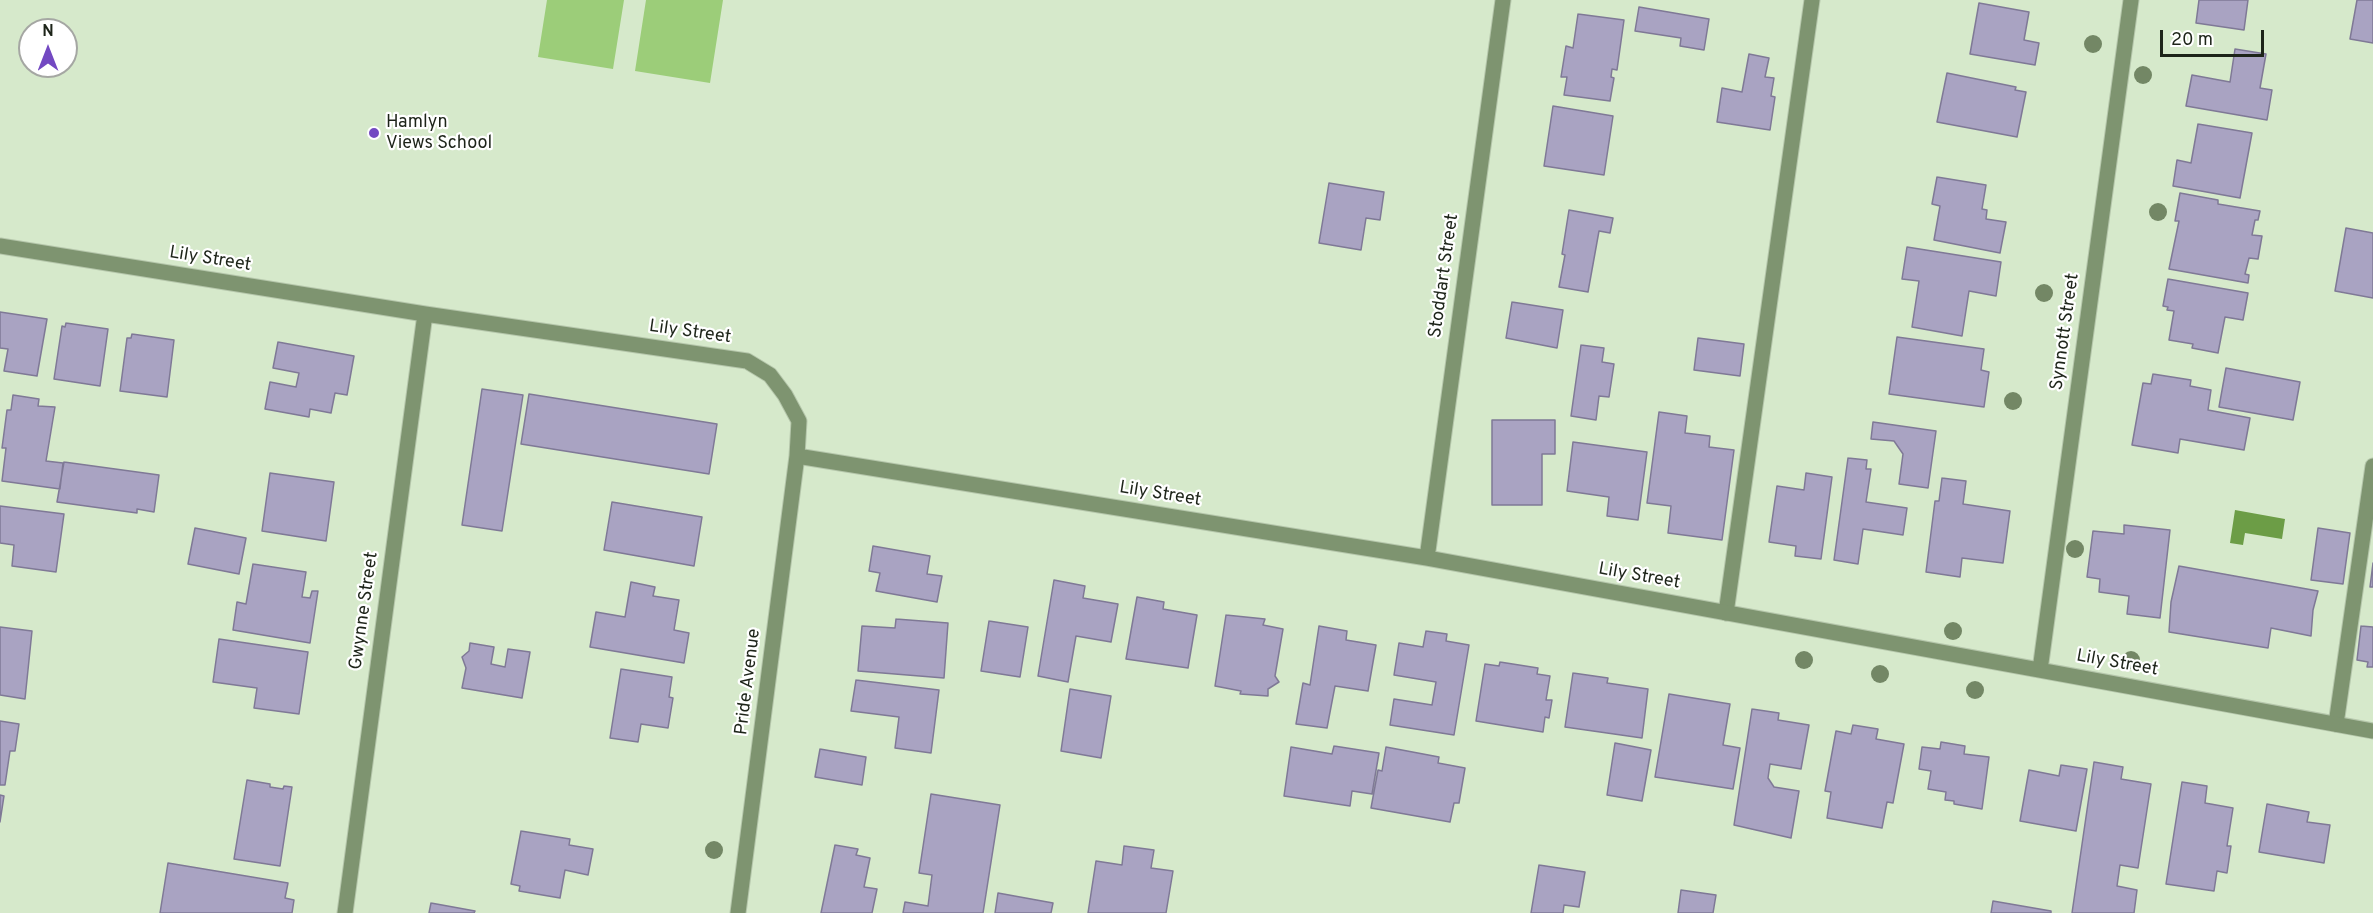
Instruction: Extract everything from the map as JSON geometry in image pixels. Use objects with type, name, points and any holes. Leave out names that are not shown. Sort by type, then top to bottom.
[{"type":"street","name":"Stoddart Street","points":[[1427,558],[1503,0]]},
{"type":"street","points":[[1726,613],[1812,0]]},
{"type":"street","name":"Synnott Street","points":[[2040,670],[2131,0]]},
{"type":"street","name":"Lily Street","points":[[0,246],[425,314],[747,362],[770,375],[785,395],[799,421],[797,456],[1427,558],[2373,731]]},
{"type":"street","name":"Gwynne Street","points":[[345,913],[425,314]]},
{"type":"street","name":"Pride Avenue","points":[[738,913],[797,456]]},
{"type":"street","points":[[2336,724],[2373,466]]},
{"type":"shaded area","points":[[547,0],[624,0],[613,69],[538,57]]},
{"type":"shaded area","points":[[646,0],[723,0],[710,83],[635,71]]},
{"type":"shaded area","points":[[2235,510],[2285,519],[2282,539],[2245,533],[2243,545],[2230,543]]},
{"type":"building","points":[[2199,0],[2248,0],[2244,30],[2196,23]]},
{"type":"building","points":[[2357,0],[2373,0],[2373,43],[2350,39]]},
{"type":"building","points":[[1979,3],[2029,12],[2024,40],[2039,43],[2035,65],[1970,54]]},
{"type":"building","points":[[1639,7],[1709,19],[1704,50],[1680,46],[1681,38],[1635,31]]},
{"type":"building","points":[[1578,14],[1624,20],[1617,70],[1612,69],[1611,77],[1614,78],[1610,101],[1564,95],[1567,77],[1561,77],[1566,46],[1573,48]]},
{"type":"building","points":[[2235,49],[2266,54],[2260,88],[2272,90],[2267,120],[2186,106],[2192,75],[2230,82]]},
{"type":"building","points":[[1749,54],[1769,58],[1765,77],[1774,78],[1771,96],[1775,97],[1770,130],[1717,122],[1722,88],[1742,92]]},
{"type":"building","points":[[1947,73],[2016,87],[2015,90],[2026,92],[2017,137],[1937,122]]},
{"type":"building","points":[[1553,106],[1613,116],[1604,175],[1544,166]]},
{"type":"building","points":[[2198,124],[2252,133],[2240,198],[2173,186],[2177,160],[2191,163]]},
{"type":"building","points":[[1937,177],[1986,185],[1982,209],[1987,210],[1986,219],[2006,222],[2000,253],[1934,240],[1940,206],[1932,204]]},
{"type":"building","points":[[1329,183],[1384,192],[1380,220],[1366,218],[1361,250],[1319,243]]},
{"type":"building","points":[[2180,193],[2218,200],[2218,204],[2260,211],[2258,220],[2255,220],[2252,235],[2262,236],[2258,259],[2249,258],[2245,274],[2249,275],[2248,283],[2169,269],[2179,221],[2175,221]]},
{"type":"building","points":[[1569,210],[1613,218],[1610,233],[1599,231],[1588,292],[1559,287],[1565,255],[1562,254]]},
{"type":"building","points":[[2346,228],[2373,233],[2373,298],[2335,291]]},
{"type":"building","points":[[1907,247],[2001,262],[1996,296],[1969,291],[1962,336],[1912,327],[1919,281],[1902,279]]},
{"type":"building","points":[[2168,279],[2248,293],[2243,320],[2225,317],[2218,353],[2192,348],[2193,344],[2169,340],[2174,311],[2167,310],[2168,307],[2163,306]]},
{"type":"building","points":[[1512,302],[1563,310],[1557,348],[1506,338]]},
{"type":"building","points":[[0,312],[47,319],[37,376],[4,371],[8,349],[0,348]]},
{"type":"building","points":[[66,323],[108,329],[100,386],[54,379],[62,326],[65,327]]},
{"type":"building","points":[[132,334],[174,340],[167,397],[120,391],[127,338],[131,338]]},
{"type":"building","points":[[1897,337],[1984,349],[1981,370],[1989,372],[1984,407],[1889,394]]},
{"type":"building","points":[[1698,338],[1744,344],[1740,376],[1694,370]]},
{"type":"building","points":[[278,342],[354,356],[347,395],[335,393],[331,413],[310,409],[309,417],[265,409],[270,382],[296,387],[299,373],[273,368]]},
{"type":"building","points":[[1581,345],[1604,348],[1602,362],[1614,364],[1609,397],[1599,396],[1596,420],[1571,416]]},
{"type":"building","points":[[2226,368],[2300,382],[2293,420],[2219,407]]},
{"type":"building","points":[[2153,374],[2191,380],[2190,386],[2211,390],[2208,410],[2250,418],[2244,450],[2180,439],[2178,453],[2132,445],[2143,383],[2151,384]]},
{"type":"building","points":[[482,389],[523,395],[502,531],[462,525]]},
{"type":"building","points":[[529,394],[717,424],[709,474],[521,444]]},
{"type":"building","points":[[13,395],[39,399],[38,406],[55,407],[46,461],[63,463],[60,489],[2,481],[6,448],[2,448],[7,410],[11,410]]},
{"type":"building","points":[[1659,412],[1687,416],[1685,433],[1710,436],[1709,447],[1734,450],[1722,540],[1668,533],[1671,506],[1647,503]]},
{"type":"building","points":[[1492,420],[1555,420],[1555,454],[1542,454],[1542,505],[1492,505]]},
{"type":"building","points":[[1873,422],[1936,431],[1928,488],[1899,484],[1903,454],[1894,441],[1871,439]]},
{"type":"building","points":[[1573,442],[1647,452],[1638,520],[1607,516],[1609,497],[1567,491]]},
{"type":"building","points":[[1848,458],[1867,460],[1866,469],[1871,469],[1866,502],[1907,508],[1903,535],[1863,529],[1858,564],[1834,560]]},
{"type":"building","points":[[64,462],[159,475],[154,512],[137,509],[137,513],[57,502]]},
{"type":"building","points":[[270,473],[334,482],[326,541],[262,531]]},
{"type":"building","points":[[1806,473],[1832,477],[1821,559],[1795,556],[1796,546],[1769,542],[1777,486],[1804,490]]},
{"type":"building","points":[[1942,478],[1966,481],[1963,504],[2010,511],[2003,563],[1962,558],[1960,577],[1926,572],[1935,501],[1939,501]]},
{"type":"building","points":[[612,502],[702,517],[694,566],[604,550]]},
{"type":"building","points":[[0,506],[64,514],[56,572],[12,566],[14,545],[0,543]]},
{"type":"building","points":[[2124,525],[2170,530],[2160,618],[2127,614],[2129,596],[2099,592],[2100,579],[2087,577],[2093,531],[2124,534]]},
{"type":"building","points":[[195,528],[246,538],[239,574],[188,564]]},
{"type":"building","points":[[2318,528],[2350,533],[2343,584],[2311,580]]},
{"type":"building","points":[[873,546],[930,556],[927,574],[942,576],[937,602],[876,591],[880,573],[869,571]]},
{"type":"building","points":[[2373,563],[2373,587],[2370,587]]},
{"type":"building","points":[[253,564],[306,572],[302,597],[310,598],[312,591],[318,591],[310,643],[233,630],[237,602],[246,604]]},
{"type":"building","points":[[2179,566],[2318,591],[2313,610],[2311,636],[2271,628],[2268,648],[2169,632],[2171,602]]},
{"type":"building","points":[[1054,580],[1085,586],[1083,598],[1118,604],[1111,642],[1076,636],[1068,682],[1038,676]]},
{"type":"building","points":[[631,582],[655,587],[653,596],[679,600],[674,630],[689,633],[684,663],[590,647],[596,612],[625,617]]},
{"type":"building","points":[[1137,597],[1164,602],[1163,609],[1197,615],[1188,668],[1126,659]]},
{"type":"building","points":[[1226,615],[1265,619],[1263,625],[1283,629],[1275,676],[1279,682],[1268,689],[1268,696],[1240,694],[1241,691],[1215,686]]},
{"type":"building","points":[[896,619],[948,623],[944,678],[858,671],[862,626],[895,628]]},
{"type":"building","points":[[989,621],[1028,627],[1020,677],[981,671]]},
{"type":"building","points":[[1319,626],[1347,631],[1346,640],[1376,645],[1368,691],[1335,686],[1327,728],[1296,724],[1303,683],[1310,685]]},
{"type":"building","points":[[2361,626],[2373,627],[2373,667],[2367,667],[2368,662],[2357,660]]},
{"type":"building","points":[[0,627],[32,631],[25,699],[0,695]]},
{"type":"building","points":[[1426,631],[1447,634],[1446,641],[1469,645],[1454,735],[1390,725],[1394,699],[1432,705],[1436,682],[1394,675],[1399,643],[1423,647]]},
{"type":"building","points":[[219,639],[308,652],[299,714],[254,708],[257,688],[213,682]]},
{"type":"building","points":[[470,643],[494,647],[491,664],[505,667],[508,649],[530,652],[522,698],[462,688],[466,668],[462,657],[469,651]]},
{"type":"building","points":[[1500,662],[1538,668],[1537,674],[1550,676],[1546,700],[1552,700],[1549,718],[1545,717],[1543,732],[1476,721],[1485,664],[1499,666]]},
{"type":"building","points":[[621,669],[672,677],[669,697],[673,698],[668,728],[641,724],[638,742],[610,738]]},
{"type":"building","points":[[1573,673],[1608,678],[1607,683],[1648,689],[1642,738],[1565,727]]},
{"type":"building","points":[[856,680],[939,690],[931,753],[895,748],[899,717],[851,711]]},
{"type":"building","points":[[1070,689],[1111,696],[1101,758],[1061,751]]},
{"type":"building","points":[[1669,694],[1730,704],[1723,745],[1740,748],[1733,789],[1655,777]]},
{"type":"building","points":[[1752,709],[1779,713],[1778,720],[1809,725],[1801,769],[1770,764],[1768,778],[1774,787],[1799,791],[1791,838],[1734,825]]},
{"type":"building","points":[[0,721],[19,724],[15,751],[10,751],[5,785],[0,785]]},
{"type":"building","points":[[1853,725],[1878,729],[1876,739],[1904,744],[1893,803],[1887,802],[1882,828],[1827,818],[1831,792],[1825,791],[1836,731],[1851,734]]},
{"type":"building","points":[[1941,742],[1965,746],[1964,754],[1989,757],[1982,809],[1954,804],[1954,801],[1945,800],[1946,792],[1928,789],[1931,771],[1919,769],[1922,747],[1940,749]]},
{"type":"building","points":[[1615,743],[1651,750],[1642,801],[1607,795]]},
{"type":"building","points":[[1334,746],[1379,753],[1372,794],[1352,791],[1350,806],[1284,796],[1291,747],[1332,754]]},
{"type":"building","points":[[1386,747],[1439,757],[1438,763],[1465,768],[1459,803],[1454,803],[1450,822],[1371,808],[1378,770],[1382,771]]},
{"type":"building","points":[[820,749],[866,757],[862,785],[815,777]]},
{"type":"building","points":[[2094,762],[2123,767],[2121,779],[2151,784],[2138,868],[2120,865],[2117,886],[2137,890],[2134,913],[2072,913]]},
{"type":"building","points":[[2061,765],[2087,769],[2076,831],[2020,821],[2029,770],[2059,776]]},
{"type":"building","points":[[247,780],[270,784],[270,787],[283,789],[284,786],[292,787],[280,866],[234,859]]},
{"type":"building","points":[[2182,782],[2207,786],[2205,803],[2233,808],[2227,846],[2231,846],[2227,873],[2217,871],[2214,891],[2166,884]]},
{"type":"building","points":[[931,794],[1000,805],[983,913],[903,913],[905,902],[928,906],[932,875],[919,873]]},
{"type":"building","points":[[0,795],[4,796],[0,822]]},
{"type":"building","points":[[2267,804],[2309,812],[2307,822],[2330,825],[2324,863],[2259,852]]},
{"type":"building","points":[[521,831],[570,839],[569,845],[593,849],[588,875],[565,870],[560,898],[519,891],[520,886],[511,884]]},
{"type":"building","points":[[835,845],[858,849],[856,855],[870,858],[864,887],[877,889],[872,913],[821,913]]},
{"type":"building","points":[[1124,846],[1154,850],[1151,868],[1173,871],[1166,913],[1088,913],[1096,861],[1122,865]]},
{"type":"building","points":[[168,863],[288,883],[285,898],[294,900],[292,913],[160,913]]},
{"type":"building","points":[[1539,865],[1585,872],[1579,907],[1564,905],[1563,913],[1531,913]]},
{"type":"building","points":[[1681,890],[1716,895],[1713,913],[1678,913]]},
{"type":"building","points":[[998,893],[1053,903],[1051,913],[995,913]]},
{"type":"building","points":[[1993,901],[2051,911],[2051,913],[1991,913]]},
{"type":"building","points":[[431,903],[475,911],[474,913],[429,913]]},
{"type":"place","name":"Hamlyn Views School","points":[[374,133]]}]
